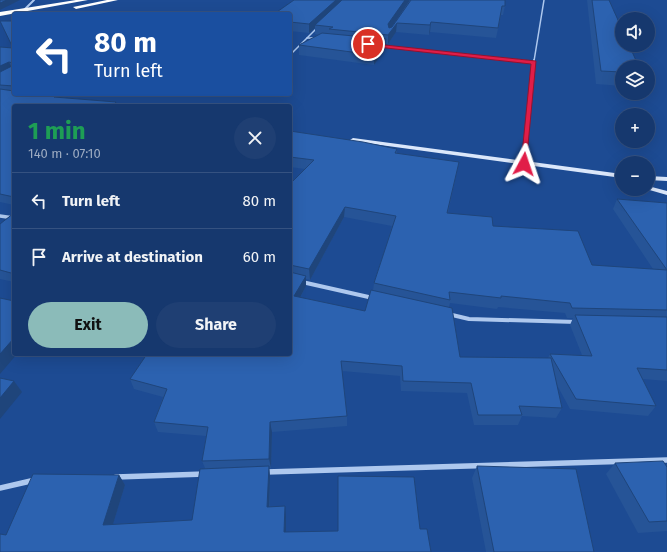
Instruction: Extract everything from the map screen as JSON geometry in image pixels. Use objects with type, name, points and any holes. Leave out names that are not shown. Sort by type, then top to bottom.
[{"type":"highway","points":[[0,14],[85,0]]},
{"type":"highway","points":[[46,12],[115,0]]},
{"type":"highway","points":[[0,20],[12,18]]},
{"type":"main road","points":[[345,139],[615,175]]},
{"type":"main road","points":[[585,172],[615,180]]},
{"type":"main road","points":[[655,178],[667,179]]},
{"type":"main road","points":[[655,190],[667,193]]},
{"type":"street","points":[[24,10],[34,0]]},
{"type":"street","points":[[0,216],[12,218]]},
{"type":"street","points":[[298,281],[376,298]]},
{"type":"street","points":[[446,314],[469,319],[580,322]]},
{"type":"street","points":[[262,473],[667,460]]},
{"type":"street","points":[[111,477],[214,474]]},
{"type":"street","points":[[0,488],[32,480],[40,480]]},
{"type":"lane","points":[[524,164],[534,62],[544,0]]},
{"type":"lane","points":[[292,53],[319,27]]},
{"type":"lane","points":[[307,38],[315,38]]},
{"type":"lane","points":[[377,45],[534,62]]},
{"type":"building","points":[[0,0],[7,0],[0,3]]},
{"type":"building","points":[[294,0],[336,0],[309,24],[292,22],[292,12],[277,12]]},
{"type":"building","points":[[342,0],[405,0],[388,24],[389,28],[392,27],[411,0],[505,0],[505,6],[502,6],[498,28],[431,22],[430,25],[397,23],[388,35],[329,29],[333,27],[315,25]]},
{"type":"building","points":[[592,0],[609,0],[615,13],[615,52],[632,52],[636,60],[615,60],[615,72],[601,71]]},
{"type":"building","points":[[0,21],[12,21],[12,46]]},
{"type":"building","points":[[322,33],[386,39],[374,55],[299,45]]},
{"type":"building","points":[[0,47],[12,48],[12,63],[9,62],[0,66]]},
{"type":"building","points":[[12,66],[12,86],[0,85],[0,72]]},
{"type":"building","points":[[0,89],[12,91],[12,96],[56,96],[54,97],[116,102],[114,104],[12,104],[12,197],[0,194]]},
{"type":"building","points":[[292,131],[363,142],[397,149],[395,153],[459,162],[447,213],[492,217],[493,226],[578,231],[592,265],[667,270],[667,310],[572,308],[570,303],[501,296],[501,298],[449,292],[450,300],[374,283],[396,216],[345,207],[309,269],[292,265],[292,182],[314,160],[292,157]]},
{"type":"building","points":[[617,199],[667,203],[667,270]]},
{"type":"building","points":[[12,215],[11,273],[0,270],[0,224]]},
{"type":"building","points":[[292,272],[306,276],[294,296],[365,311],[371,290],[452,308],[460,357],[551,358],[562,408],[519,406],[522,415],[478,415],[471,383],[403,381],[402,366],[341,361],[347,416],[270,422],[269,459],[202,461],[208,427],[154,422],[167,389],[130,379],[146,356],[292,356]]},
{"type":"building","points":[[0,298],[12,301],[12,340],[0,354]]},
{"type":"building","points":[[575,315],[667,317],[667,370],[637,368],[656,406],[576,399],[550,354],[592,356]]},
{"type":"building","points":[[0,378],[14,381],[0,398]]},
{"type":"building","points":[[663,461],[667,467],[667,521],[649,522],[615,463]]},
{"type":"building","points":[[269,466],[267,507],[285,506],[284,532],[338,531],[338,476],[414,477],[420,529],[427,529],[431,552],[0,552],[0,534],[6,535],[33,474],[119,475],[103,525],[192,520],[200,469]]},
{"type":"building","points":[[477,466],[576,469],[594,552],[494,552]]},
{"type":"route","points":[[368,44],[534,62],[524,164]]}]
